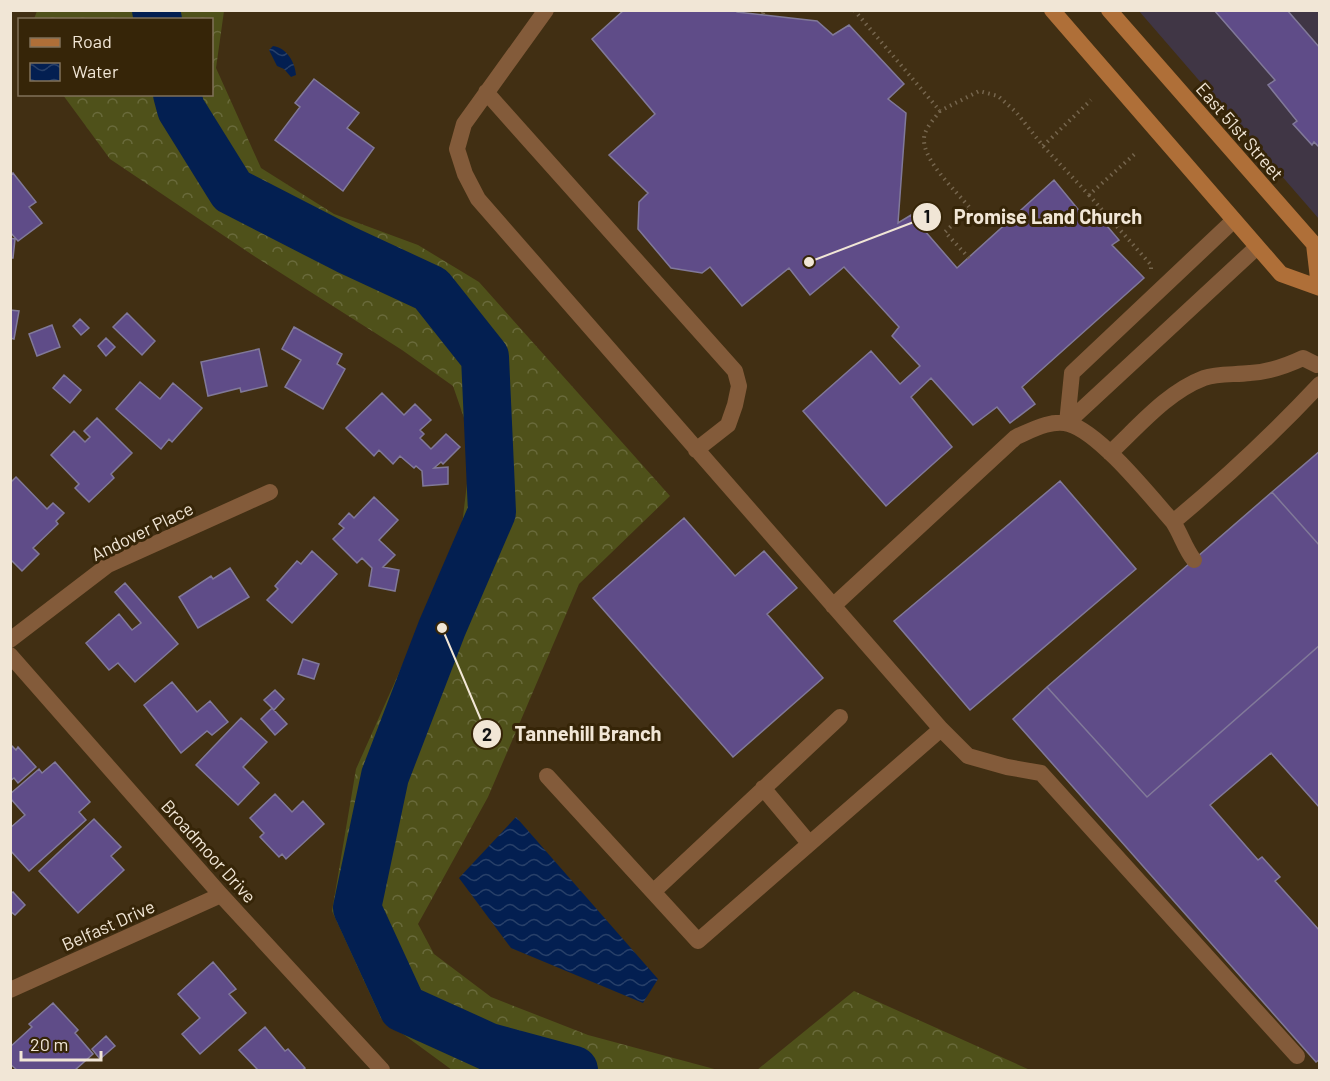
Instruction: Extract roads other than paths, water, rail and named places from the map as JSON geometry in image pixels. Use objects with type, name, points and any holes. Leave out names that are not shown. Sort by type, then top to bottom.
[{"type":"main road","name":"East 51st Street","points":[[1052,10],[1281,274],[1319,287],[1314,244],[1109,10]]},
{"type":"street","points":[[546,10],[464,124],[457,149],[465,174],[478,199],[941,729],[968,756],[1007,767],[1041,773],[1297,1056]]},
{"type":"street","points":[[486,92],[735,371],[739,386],[728,425],[696,450]]},
{"type":"street","points":[[1067,423],[1072,373],[1233,221]]},
{"type":"street","points":[[1067,423],[1257,247]]},
{"type":"street","points":[[1110,453],[1178,392],[1204,378],[1265,371],[1303,358],[1319,369]]},
{"type":"street","points":[[1173,522],[1220,483],[1277,430],[1320,384]]},
{"type":"street","points":[[833,606],[1016,437],[1042,426],[1067,423],[1089,433],[1173,522],[1194,560]]},
{"type":"street","name":"Andover Place","points":[[10,640],[108,565],[270,492]]},
{"type":"street","name":"Broadmoor Drive","points":[[10,656],[221,895],[381,1071]]},
{"type":"street","points":[[653,892],[840,717]]},
{"type":"street","points":[[547,777],[698,941],[941,729]]},
{"type":"street","points":[[763,788],[810,843]]},
{"type":"street","name":"Belfast Drive","points":[[10,990],[221,895]]},
{"type":"water","points":[[273,46],[278,47],[289,56],[296,75],[291,77],[284,69],[277,66],[269,50]]},
{"type":"water","points":[[516,817],[658,979],[643,1003],[511,948],[459,878]]},
{"type":"waterway","points":[[156,10],[158,18]]},
{"type":"waterway","points":[[178,96],[181,109],[232,191],[347,250],[431,289],[485,357],[492,512],[442,628],[385,776],[357,908],[403,1008],[489,1047],[574,1070]]},
{"type":"place","name":"Promise Land Church","points":[[809,262]]},
{"type":"place","name":"Tannehill Branch","points":[[442,628]]}]
